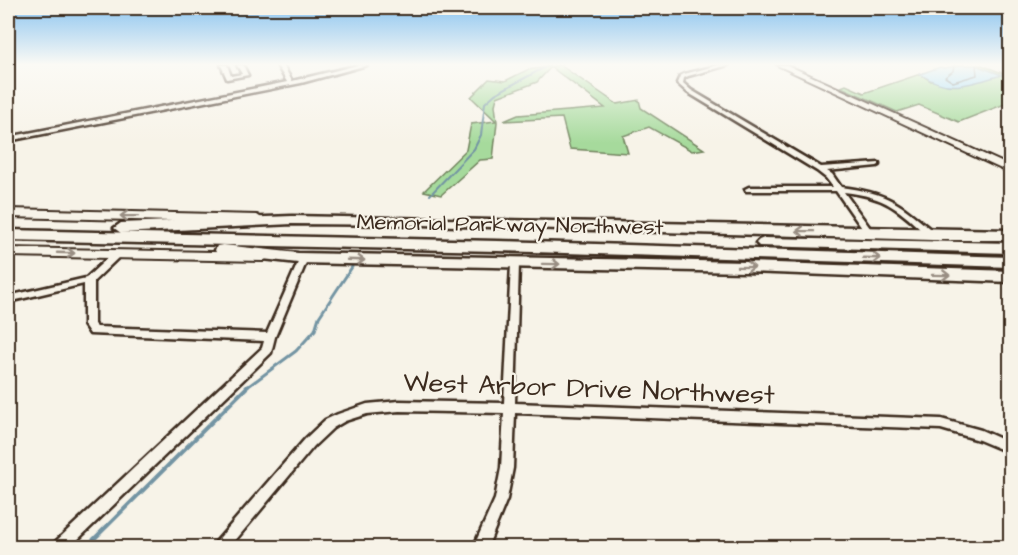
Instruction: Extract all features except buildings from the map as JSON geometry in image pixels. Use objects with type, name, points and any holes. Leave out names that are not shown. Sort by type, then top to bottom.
[{"type":"highway","points":[[121,228],[292,220],[1011,235]]},
{"type":"highway","name":"Memorial Parkway Northwest","points":[[8,224],[1011,248]]},
{"type":"highway","points":[[647,227],[791,243]]},
{"type":"highway","name":"Memorial Parkway Northwest","points":[[8,235],[497,246],[1011,262]]},
{"type":"highway","points":[[100,238],[301,258],[746,267],[1011,278]]},
{"type":"main road","points":[[838,91],[1011,170]]},
{"type":"main road","points":[[8,213],[292,220]]},
{"type":"main road","points":[[8,252],[301,258]]},
{"type":"street","points":[[8,139],[250,91]]},
{"type":"street","points":[[689,91],[820,169],[838,189],[869,232]]},
{"type":"street","points":[[820,169],[877,164]]},
{"type":"street","points":[[748,189],[838,189],[890,201],[932,235]]},
{"type":"street","points":[[8,299],[89,280],[116,255]]},
{"type":"street","points":[[59,548],[267,350],[301,258]]},
{"type":"street","points":[[480,548],[501,499],[507,468],[515,264]]},
{"type":"street","points":[[89,280],[89,325],[94,330],[270,337]]},
{"type":"street","name":"West Arbor Drive Northwest","points":[[220,548],[310,442],[329,424],[342,417],[368,409],[399,406],[510,408],[941,424],[981,435],[1011,448]]},
{"type":"green space","points":[[477,91],[513,91],[497,97],[495,105],[497,122],[493,159],[480,160],[441,195],[424,191],[466,150],[471,124],[496,121],[471,97]]},
{"type":"green space","points":[[582,91],[598,91],[617,104],[639,100],[641,108],[704,149],[692,151],[649,127],[623,136],[628,153],[570,149],[562,118],[504,121],[518,115],[605,108]]},
{"type":"green space","points":[[850,91],[864,93],[870,91],[1010,91],[1010,102],[959,122],[919,105],[897,112]]},
{"type":"waterway","points":[[430,195],[474,149],[481,135],[485,103],[501,91]]},
{"type":"waterway","points":[[246,388],[296,351],[315,330],[319,317],[352,267]]},
{"type":"waterway","points":[[85,548],[248,386]]}]
